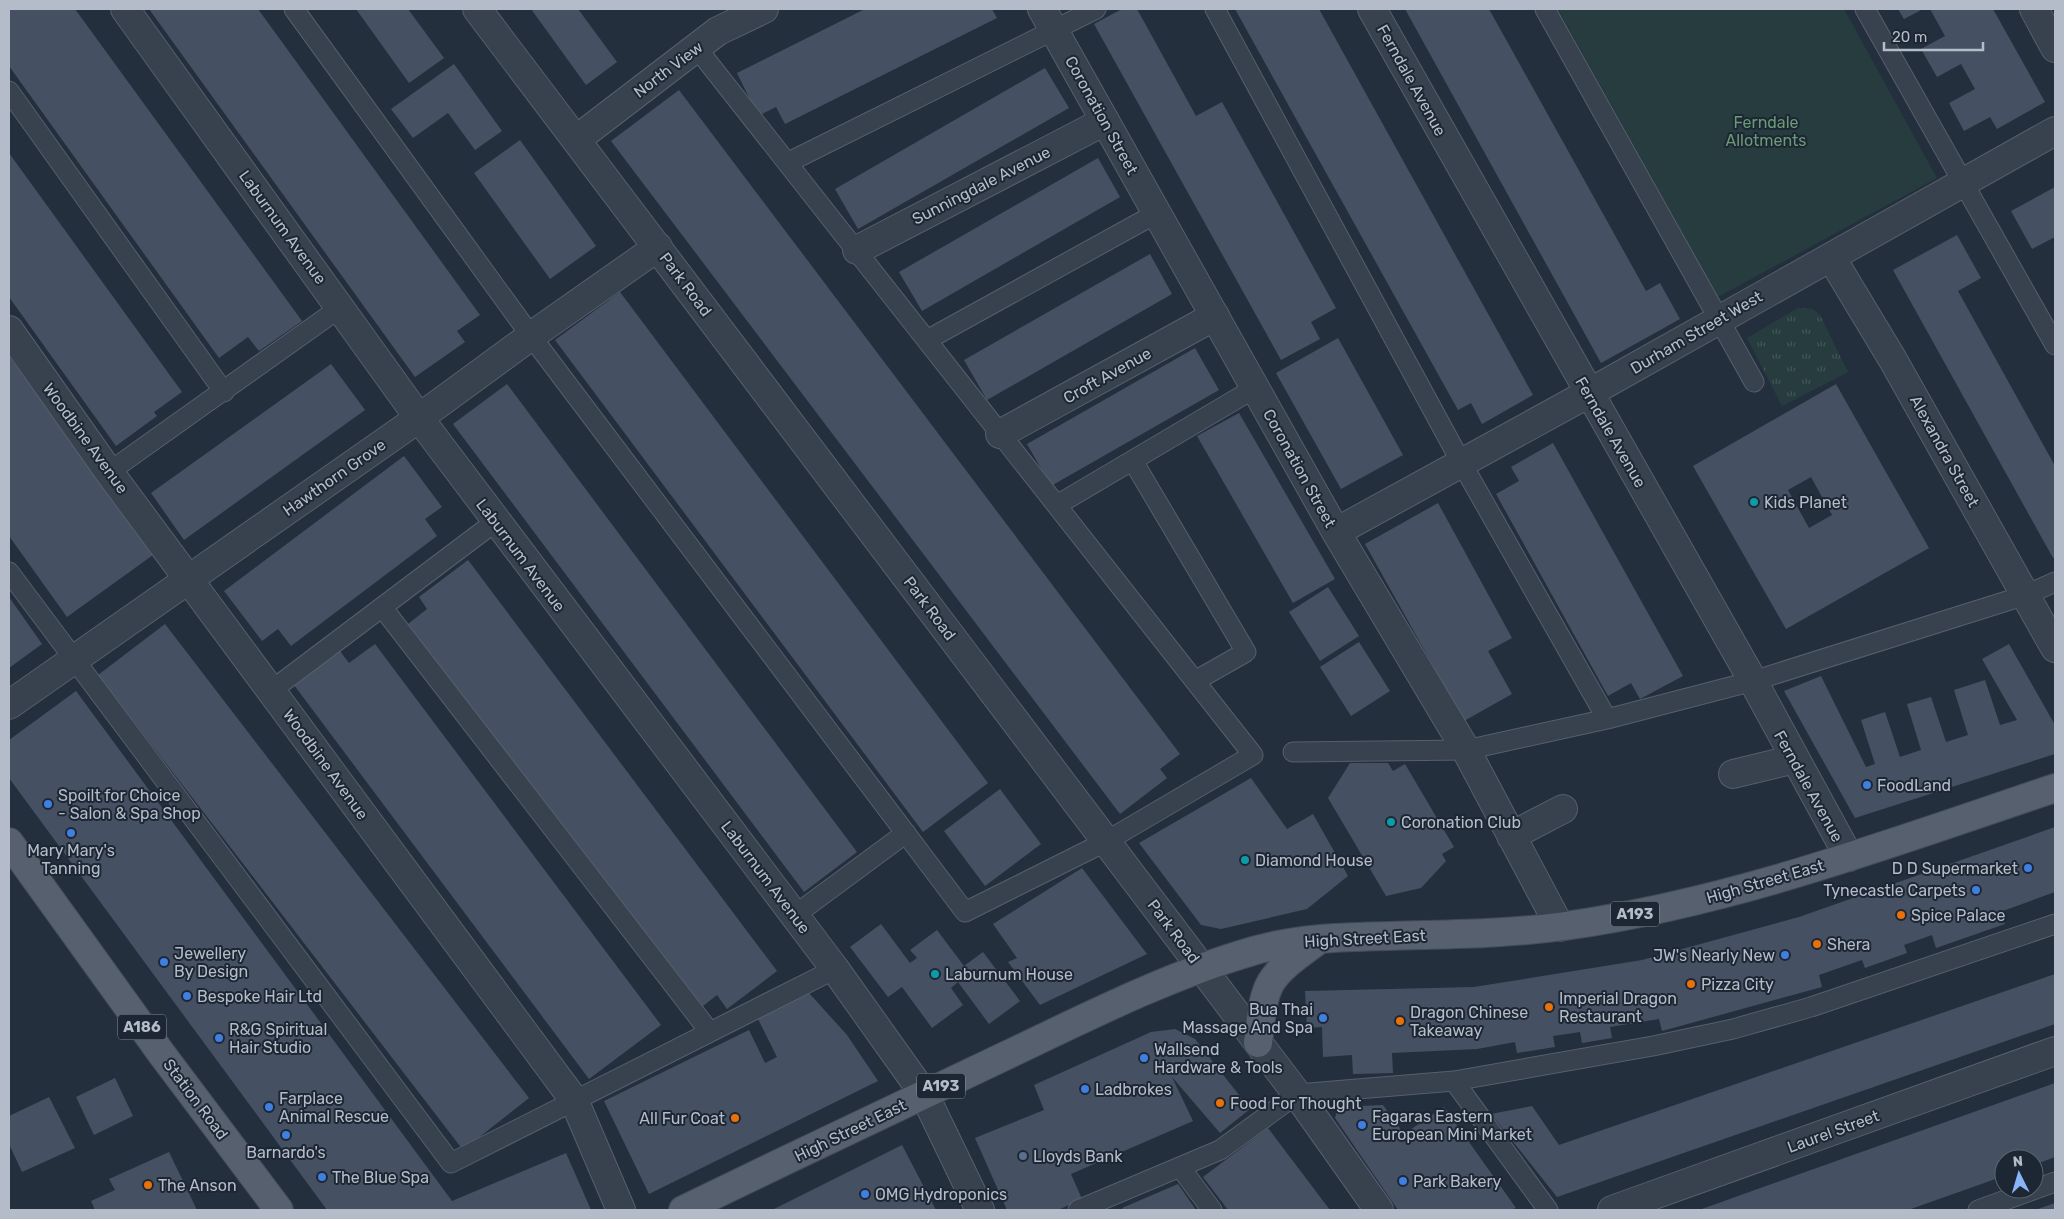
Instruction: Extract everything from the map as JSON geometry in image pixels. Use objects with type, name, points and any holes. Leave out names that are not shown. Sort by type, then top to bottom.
[{"type":"main road","name":"High Street East","points":[[683,1210],[714,1203],[924,1094],[1050,1034],[1201,967],[1256,950],[1321,938],[1483,934],[1560,926],[1626,916],[1713,897],[1849,857],[2055,788]]},
{"type":"main road","name":"Station Road","points":[[9,842],[161,1053],[279,1210]]},
{"type":"main road","points":[[1258,1043],[1267,986],[1286,963],[1321,938]]},
{"type":"street","name":"Laburnum Avenue","points":[[125,9],[495,522],[835,968],[924,1094],[980,1210]]},
{"type":"street","name":"Park Road","points":[[477,9],[1297,1094],[1379,1210]]},
{"type":"street","name":"North View","points":[[577,139],[718,31],[764,9]]},
{"type":"street","name":"Ferndale Avenue","points":[[1372,9],[1753,682],[1849,857]]},
{"type":"street","points":[[2034,9],[2055,48]]},
{"type":"street","name":"Coronation Street","points":[[1048,20],[1336,532],[1466,750],[1560,926]]},
{"type":"street","name":"Sunningdale Avenue","points":[[857,250],[1105,121]]},
{"type":"street","name":"Durham Street West","points":[[1336,532],[1589,393],[2055,131]]},
{"type":"street","name":"Hawthorn Grove","points":[[9,705],[419,418],[531,336],[658,247]]},
{"type":"street","name":"Alexandra Street","points":[[1831,257],[1893,360],[2055,648]]},
{"type":"street","name":"Croft Avenue","points":[[1000,434],[1215,316]]},
{"type":"street","name":"Woodbine Avenue","points":[[9,330],[109,472],[574,1100],[621,1210]]},
{"type":"street","points":[[1733,774],[1795,759]]},
{"type":"street","points":[[1511,836],[1563,809]]},
{"type":"street","name":"Laurel Street","points":[[1612,1210],[2055,1051]]},
{"type":"lane","points":[[294,9],[531,336],[965,912],[1105,842],[1253,755],[789,162],[696,47]]},
{"type":"lane","points":[[789,162],[1048,20],[1096,9]]},
{"type":"lane","points":[[1215,9],[1462,462],[1607,720]]},
{"type":"lane","points":[[1545,9],[1720,318],[1754,382]]},
{"type":"lane","points":[[1865,9],[1964,181],[2055,345]]},
{"type":"lane","points":[[9,92],[224,392]]},
{"type":"lane","points":[[927,340],[1157,213]]},
{"type":"lane","points":[[109,472],[341,307]]},
{"type":"lane","points":[[1057,505],[1255,388]]},
{"type":"lane","points":[[1133,461],[1246,652],[1194,681]]},
{"type":"lane","points":[[272,690],[495,522]]},
{"type":"lane","points":[[9,572],[72,660],[451,1163],[835,968]]},
{"type":"lane","points":[[1293,752],[1466,750],[1607,720],[1753,682],[2026,596],[2055,582]]},
{"type":"lane","points":[[382,607],[709,1031]]},
{"type":"lane","points":[[795,915],[906,832]]},
{"type":"lane","points":[[1078,1210],[1220,1150],[1297,1094],[1454,1081],[1653,1046],[1733,1028],[1811,1007],[2055,924]]},
{"type":"lane","points":[[1454,1081],[1548,1210]]},
{"type":"lane","points":[[1180,1166],[1212,1210]]},
{"type":"lane","points":[[1978,1210],[2055,1182]]},
{"type":"green space","name":"Ferndale Allotments","points":[[1558,9],[1844,9],[1937,178],[1718,297]]},
{"type":"green space","points":[[1798,308],[1813,309],[1820,315],[1848,372],[1782,406],[1747,338]]},
{"type":"building","points":[[9,9],[75,9],[302,321],[259,351],[248,337],[219,358],[9,66]]},
{"type":"building","points":[[149,9],[258,9],[480,315],[457,331],[465,342],[415,377]]},
{"type":"building","points":[[356,9],[408,9],[444,58],[409,83]]},
{"type":"building","points":[[531,9],[578,9],[617,62],[586,85]]},
{"type":"building","points":[[865,9],[992,9],[997,18],[785,124],[776,107],[758,116],[737,73]]},
{"type":"building","points":[[1122,9],[1137,9],[1196,116],[1222,102],[1336,308],[1311,322],[1320,339],[1281,360],[1094,24]]},
{"type":"building","points":[[1235,9],[1319,9],[1533,395],[1482,424],[1471,403],[1458,410]]},
{"type":"building","points":[[1405,9],[1489,9],[1646,291],[1660,283],[1680,319],[1601,363]]},
{"type":"building","points":[[1898,9],[1923,9],[1904,19]]},
{"type":"building","points":[[1930,9],[1993,9],[2045,102],[1997,129],[1990,117],[1964,131],[1949,103],[1975,89],[1961,64],[1937,77],[1921,49],[1945,36]]},
{"type":"building","points":[[454,64],[502,131],[475,150],[448,113],[413,138],[391,109]]},
{"type":"building","points":[[1045,68],[1069,108],[858,229],[835,189]]},
{"type":"building","points":[[679,90],[1180,754],[1160,769],[1167,778],[1120,814],[611,141]]},
{"type":"building","points":[[520,140],[596,246],[550,279],[474,173]]},
{"type":"building","points":[[9,153],[182,392],[154,412],[157,416],[116,446],[9,297]]},
{"type":"building","points":[[1098,158],[1120,197],[922,311],[899,272]]},
{"type":"building","points":[[2055,187],[2055,237],[2032,249],[2011,211]]},
{"type":"building","points":[[1957,235],[1981,278],[1958,291],[2055,466],[2055,557],[2053,558],[1893,270]]},
{"type":"building","points":[[1150,254],[1172,294],[987,400],[964,360]]},
{"type":"building","points":[[620,292],[988,783],[923,832],[555,340]]},
{"type":"building","points":[[1338,338],[1403,455],[1341,489],[1276,373]]},
{"type":"building","points":[[1195,348],[1219,390],[1051,486],[1027,444]]},
{"type":"building","points":[[9,356],[153,555],[67,617],[9,536]]},
{"type":"building","points":[[331,364],[365,410],[184,540],[151,493]]},
{"type":"building","points":[[507,384],[857,852],[804,892],[453,424]]},
{"type":"building","name":"Kids Planet","points":[[1836,384],[1929,548],[1786,629],[1693,466]],"holes":[[[1811,477],[1832,515],[1809,528],[1788,490]]]},
{"type":"building","points":[[1239,413],[1335,579],[1293,603],[1197,436]]},
{"type":"building","points":[[1553,443],[1683,676],[1640,699],[1631,683],[1608,696],[1496,494],[1519,481],[1511,467]]},
{"type":"building","points":[[404,456],[442,507],[425,519],[437,536],[291,646],[278,629],[262,641],[224,591]]},
{"type":"building","points":[[1438,503],[1512,638],[1488,651],[1512,694],[1464,721],[1365,544]]},
{"type":"building","points":[[468,560],[777,971],[727,1009],[717,995],[698,1010],[408,624],[427,609],[419,597]]},
{"type":"building","points":[[1328,587],[1359,636],[1320,661],[1289,612]]},
{"type":"building","points":[[9,597],[42,644],[9,668]]},
{"type":"building","points":[[165,624],[529,1098],[463,1150],[98,675]]},
{"type":"building","points":[[1359,642],[1390,691],[1351,716],[1320,667]]},
{"type":"building","points":[[375,644],[661,1025],[589,1079],[294,685],[340,651],[349,663]]},
{"type":"building","points":[[2009,644],[2055,725],[2055,754],[1855,818],[1784,691],[1821,676],[1866,767],[1875,764],[1861,720],[1885,712],[1900,757],[1921,750],[1907,704],[1931,697],[1946,742],[1968,735],[1954,690],[1985,680],[2000,725],[2017,720],[1982,659]]},
{"type":"building","points":[[76,691],[452,1201],[566,1153],[591,1210],[327,1210],[9,778],[9,740]]},
{"type":"building","name":"Coronation Club","points":[[1350,763],[1388,763],[1393,771],[1405,764],[1454,847],[1442,854],[1446,861],[1421,888],[1386,896],[1328,798]]},
{"type":"building","name":"Diamond House","points":[[1251,778],[1287,829],[1313,814],[1348,876],[1307,909],[1221,929],[1201,925],[1139,843]]},
{"type":"building","points":[[1000,789],[1041,844],[985,886],[944,831]]},
{"type":"building","points":[[2055,827],[2055,892],[2000,912],[2005,924],[1936,948],[1932,935],[1904,945],[1907,953],[1865,968],[1862,960],[1819,975],[1822,987],[1662,1031],[1659,1019],[1610,1027],[1612,1038],[1582,1043],[1580,1032],[1553,1036],[1555,1047],[1517,1053],[1515,1042],[1477,1049],[1392,1053],[1393,1073],[1353,1074],[1352,1055],[1323,1057],[1322,1027],[1307,1028],[1305,991],[1474,987],[1642,960],[1799,917]]},
{"type":"building","points":[[1082,868],[1147,954],[1040,1005],[1008,962],[1017,958],[993,924]]},
{"type":"building","name":"Laburnum House","points":[[881,924],[910,963],[917,958],[910,950],[937,930],[964,966],[983,952],[1020,1001],[989,1024],[958,982],[951,988],[963,1005],[932,1028],[902,987],[888,997],[850,947]]},
{"type":"building","points":[[2055,974],[2055,1024],[1557,1197],[1491,1114],[1532,1106],[1559,1145]]},
{"type":"building","points":[[809,993],[847,1035],[878,1081],[649,1194],[604,1101],[749,1030],[765,1063],[777,1057],[758,1019]]},
{"type":"building","points":[[1175,1029],[1195,1039],[1250,1109],[1220,1133],[1172,1077],[1193,1121],[1071,1174],[1082,1199],[1058,1210],[1007,1210],[975,1138],[1044,1110],[1034,1085],[1151,1032]]},
{"type":"building","points":[[115,1078],[133,1116],[94,1135],[76,1097]]},
{"type":"building","points":[[2055,1083],[2055,1157],[2044,1161],[2044,1149],[1994,1149],[1994,1180],[1908,1210],[1699,1210]]},
{"type":"building","points":[[49,1097],[75,1148],[22,1172],[9,1144],[9,1116]]},
{"type":"building","points":[[1383,1105],[1404,1134],[1444,1107],[1516,1208],[1510,1210],[1398,1210],[1335,1118],[1338,1107]]},
{"type":"building","points":[[1268,1128],[1330,1210],[1228,1210],[1203,1177]]},
{"type":"building","points":[[902,1145],[936,1210],[772,1210]]},
{"type":"building","name":"The Anson","points":[[169,1152],[197,1210],[95,1210],[91,1201],[115,1190],[109,1179]]},
{"type":"building","points":[[1178,1184],[1196,1210],[1123,1210],[1122,1208]]},
{"type":"building","points":[[2055,1203],[2055,1210],[2035,1210]]},
{"type":"place","name":"Kids Planet","points":[[1754,502]]},
{"type":"place","name":"FoodLand","points":[[1867,785]]},
{"type":"place","name":"Spoilt for Choice - Salon & Spa Shop","points":[[48,804]]},
{"type":"place","name":"Coronation Club","points":[[1391,822]]},
{"type":"place","name":"Mary Mary's Tanning","points":[[71,833]]},
{"type":"place","name":"Diamond House","points":[[1245,860]]},
{"type":"place","name":"D D Supermarket","points":[[2028,868]]},
{"type":"place","name":"Tynecastle Carpets","points":[[1976,890]]},
{"type":"place","name":"Spice Palace","points":[[1901,915]]},
{"type":"place","name":"Shera","points":[[1817,944]]},
{"type":"place","name":"JW's Nearly New","points":[[1785,955]]},
{"type":"place","name":"Jewellery By Design","points":[[164,962]]},
{"type":"place","name":"Laburnum House","points":[[935,974]]},
{"type":"place","name":"Pizza City","points":[[1691,984]]},
{"type":"place","name":"Bespoke Hair Ltd","points":[[187,996]]},
{"type":"place","name":"Imperial Dragon Restaurant","points":[[1549,1007]]},
{"type":"place","name":"Bua Thai Massage And Spa","points":[[1323,1018]]},
{"type":"place","name":"Dragon Chinese Takeaway","points":[[1400,1021]]},
{"type":"place","name":"R&G Spiritual Hair Studio","points":[[219,1038]]},
{"type":"place","name":"Wallsend Hardware & Tools","points":[[1144,1058]]},
{"type":"place","name":"Ladbrokes","points":[[1085,1089]]},
{"type":"place","name":"Food For Thought","points":[[1220,1103]]},
{"type":"place","name":"Farplace Animal Rescue","points":[[269,1107]]},
{"type":"place","name":"All Fur Coat","points":[[735,1118]]},
{"type":"place","name":"Fagaras Eastern European Mini Market","points":[[1362,1125]]},
{"type":"place","name":"Barnardo's","points":[[286,1135]]},
{"type":"place","name":"Lloyds Bank","points":[[1023,1156]]},
{"type":"place","name":"The Blue Spa","points":[[322,1177]]},
{"type":"place","name":"Park Bakery","points":[[1403,1181]]},
{"type":"place","name":"The Anson","points":[[148,1185]]},
{"type":"place","name":"OMG Hydroponics","points":[[865,1194]]}]
